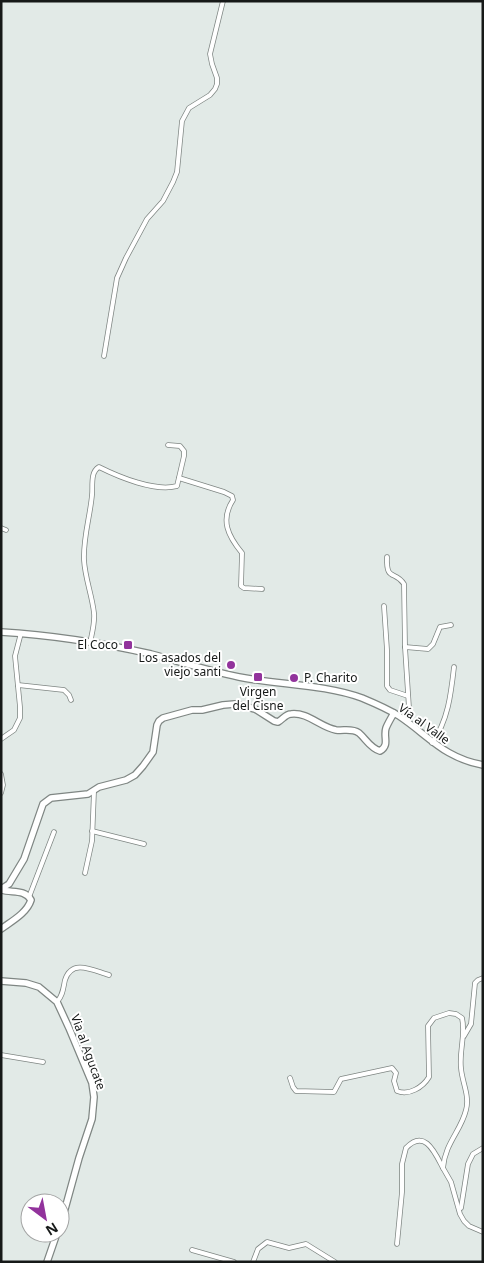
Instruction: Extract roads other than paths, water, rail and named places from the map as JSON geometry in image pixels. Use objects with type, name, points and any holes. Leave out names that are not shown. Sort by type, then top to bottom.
[{"type":"street","points":[[104,356],[117,278],[147,219],[163,201],[173,182],[177,172],[182,120],[189,108],[210,95],[217,84],[210,54],[223,1]]},
{"type":"street","points":[[90,643],[95,623],[84,560],[85,536],[95,470],[99,467],[127,479],[160,486],[177,486],[184,451],[180,446],[168,445]]},
{"type":"street","points":[[179,478],[232,496],[233,500],[227,509],[227,524],[234,545],[242,553],[241,586],[244,588],[262,588]]},
{"type":"street","points":[[1,528],[6,530]]},
{"type":"street","points":[[387,557],[388,571],[404,584],[409,716],[407,722]]},
{"type":"street","points":[[384,606],[387,686],[390,690],[408,696]]},
{"type":"street","points":[[405,647],[428,649],[434,644],[440,627],[451,625]]},
{"type":"street","name":"Vía al Valle","points":[[1,632],[90,643],[151,654],[231,676],[346,694],[394,713],[432,743],[455,757],[483,765]]},
{"type":"street","points":[[1,739],[10,734],[17,726],[20,707],[15,656],[21,633]]},
{"type":"street","points":[[432,743],[444,721],[454,667]]},
{"type":"street","points":[[18,685],[64,690],[71,700]]},
{"type":"street","points":[[1,890],[9,884],[24,859],[43,804],[51,798],[88,794],[99,786],[126,780],[135,775],[154,752],[155,733],[159,721],[163,718],[185,711],[235,704],[255,709],[278,722],[287,715],[298,714],[335,730],[352,730],[358,732],[374,749],[380,751],[386,745],[386,728],[394,713]]},
{"type":"street","points":[[1,774],[3,780],[1,793]]},
{"type":"street","points":[[85,873],[92,831],[94,791]]},
{"type":"street","points":[[92,831],[144,844]]},
{"type":"street","points":[[1,928],[13,921],[27,908],[31,900],[29,896],[54,832]]},
{"type":"street","points":[[1,890],[23,893],[29,896]]},
{"type":"street","points":[[57,1002],[63,994],[68,974],[75,968],[79,966],[109,975]]},
{"type":"street","points":[[443,1168],[448,1146],[467,1109],[467,1098],[461,1070],[461,1046],[471,1024],[476,983],[483,978]]},
{"type":"street","name":"Via al Agucate","points":[[1,981],[26,983],[39,987],[57,1002],[92,1083],[94,1097],[92,1119],[69,1193]]},
{"type":"street","points":[[290,1078],[296,1091],[334,1092],[341,1079],[392,1068],[396,1073],[394,1081],[397,1091],[401,1093],[414,1090],[425,1084],[429,1077],[428,1026],[434,1018],[449,1013],[456,1014],[462,1018],[464,1036]]},
{"type":"street","points":[[1,1055],[44,1062]]},
{"type":"street","points":[[397,1244],[402,1192],[402,1164],[406,1148],[417,1141],[424,1141],[429,1144],[456,1196],[460,1214],[469,1226],[483,1232]]},
{"type":"street","points":[[460,1214],[468,1164],[473,1154],[483,1148]]},
{"type":"street","points":[[253,1262],[258,1249],[267,1242],[289,1248],[306,1244],[335,1262]]},
{"type":"street","points":[[47,1262],[54,1243]]},
{"type":"street","points":[[192,1250],[234,1262]]},
{"type":"place","name":"El Coco","points":[[128,645]]},
{"type":"place","name":"Los asados del viejo santi","points":[[231,665]]},
{"type":"place","name":"Virgen del Cisne","points":[[258,677]]},
{"type":"place","name":"P. Charito","points":[[294,678]]}]
